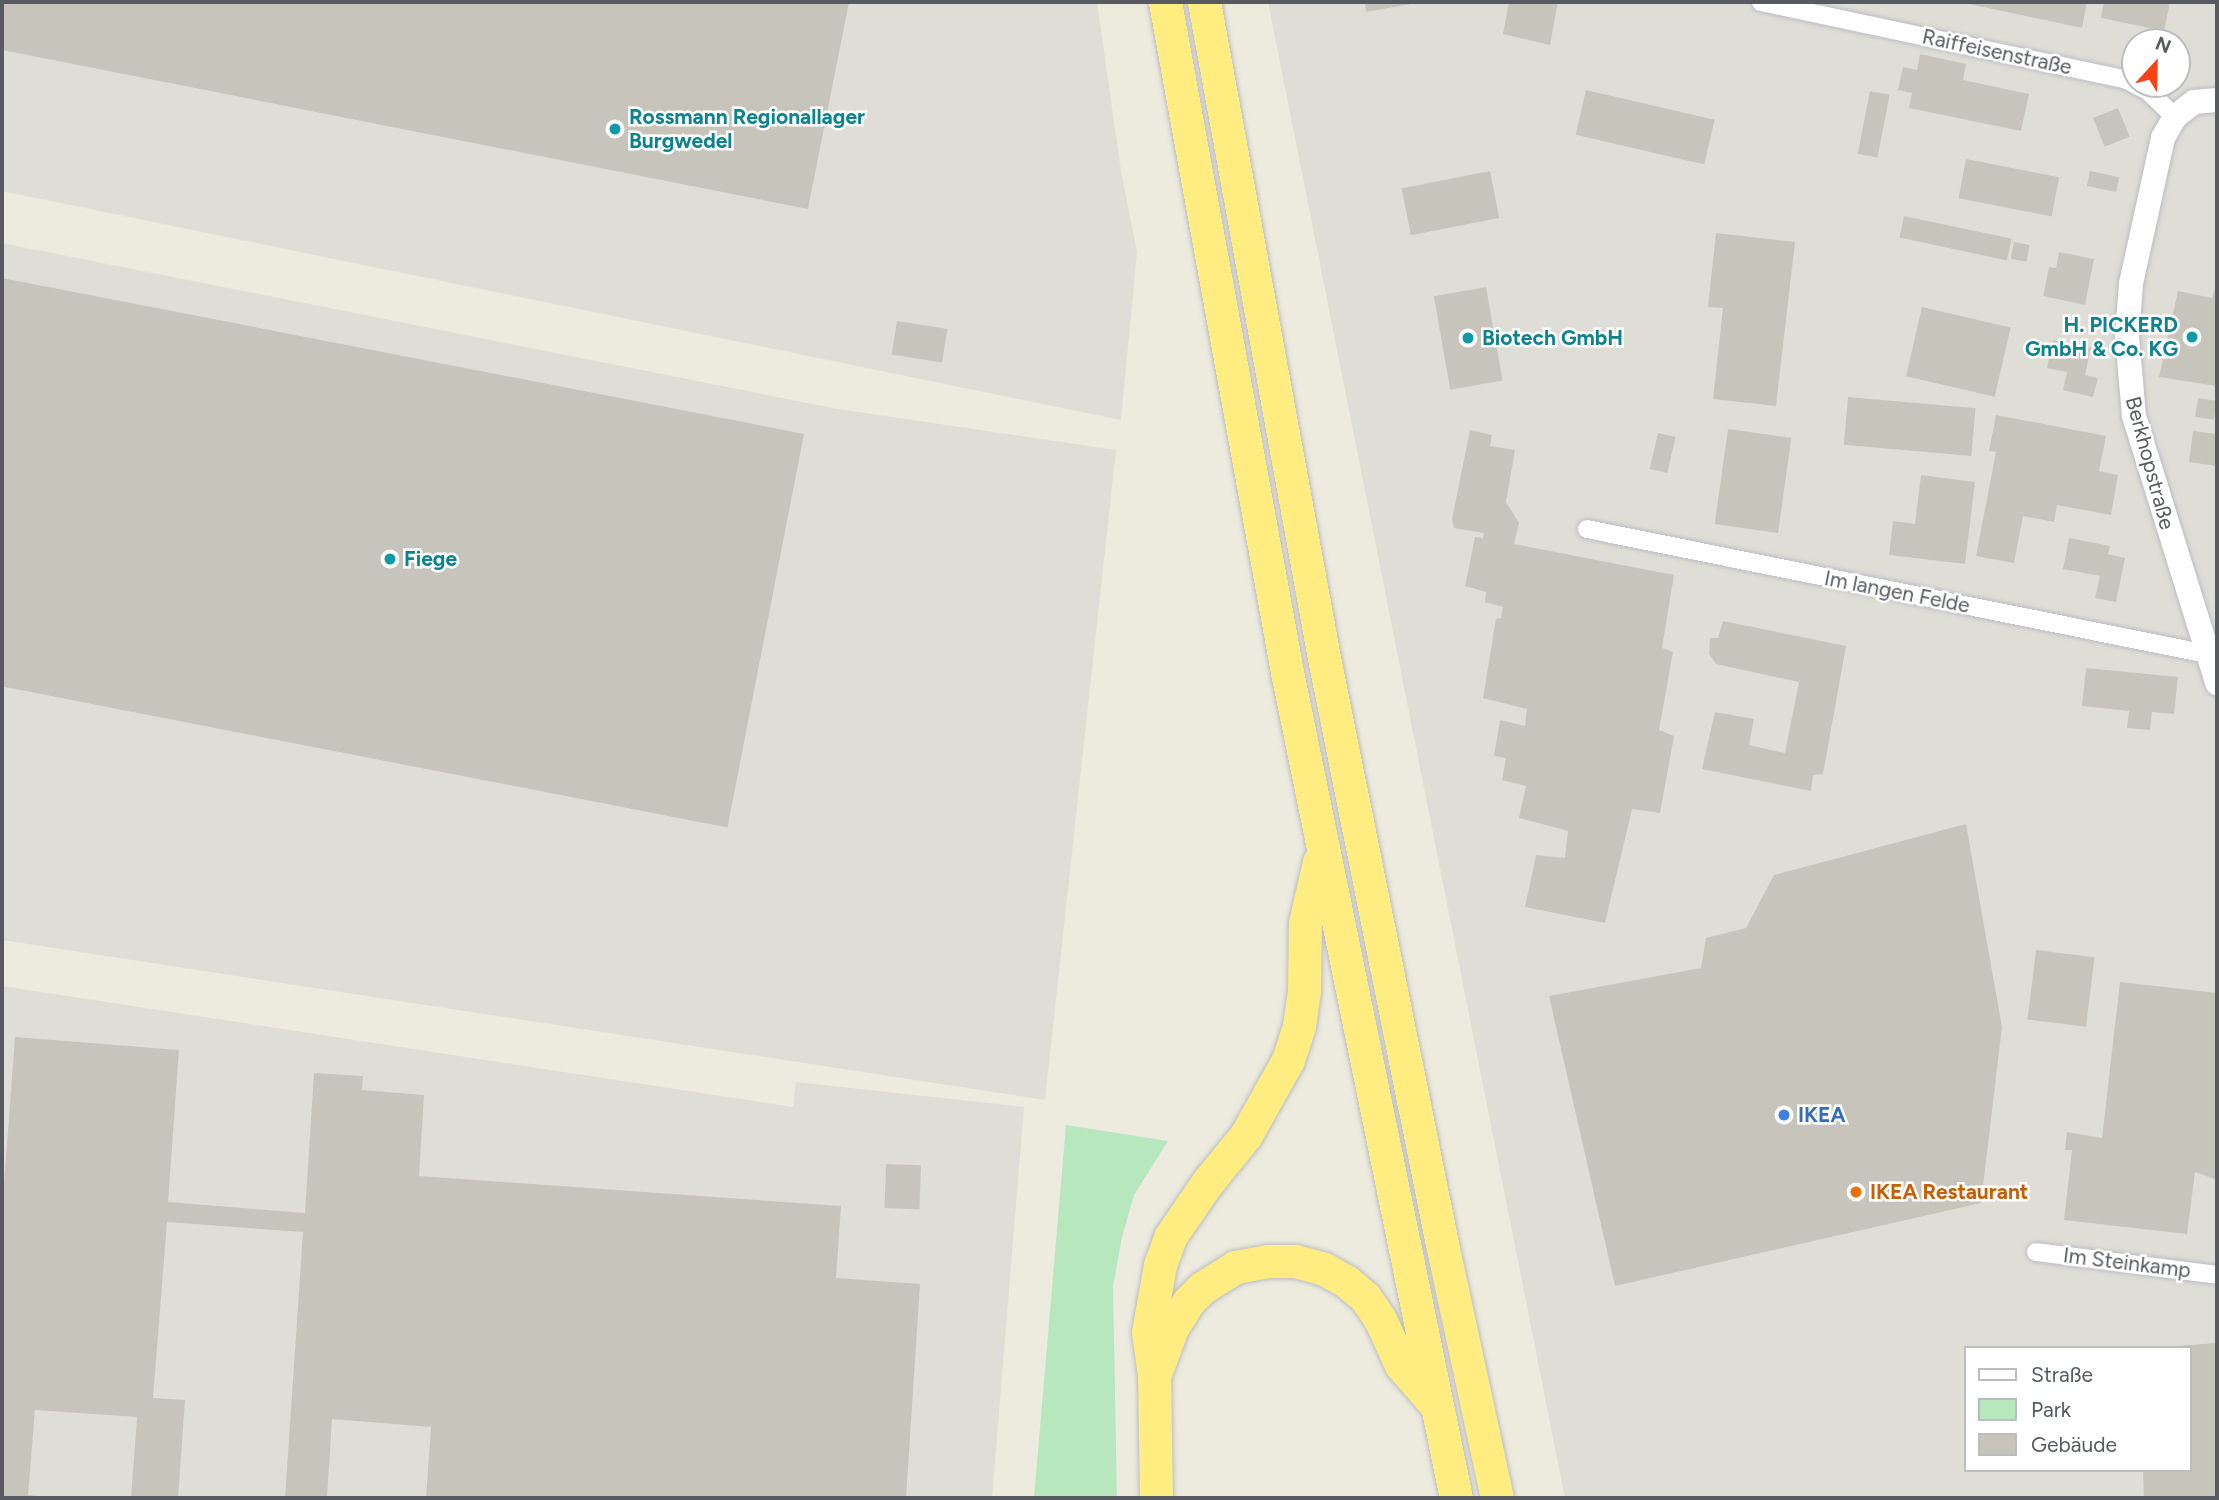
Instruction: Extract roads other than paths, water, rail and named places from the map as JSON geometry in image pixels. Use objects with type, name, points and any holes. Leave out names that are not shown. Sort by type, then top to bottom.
[{"type":"highway","points":[[1165,2],[1322,849],[1457,1498]]},
{"type":"highway","points":[[1205,2],[1324,658],[1497,1498]]},
{"type":"highway","points":[[1156,1498],[1154,1375],[1148,1332],[1152,1299],[1170,1237],[1207,1183],[1247,1135],[1288,1060],[1299,1026],[1304,991],[1305,923],[1322,849]]},
{"type":"highway","points":[[1154,1375],[1172,1328],[1188,1302],[1202,1288],[1235,1268],[1268,1261],[1295,1261],[1324,1269],[1348,1282],[1365,1297],[1380,1319],[1401,1365],[1436,1406]]},
{"type":"main road","points":[[2175,117],[2194,102],[2217,100]]},
{"type":"main road","name":"Berkhopstraße","points":[[2175,117],[2163,138],[2131,284],[2127,336],[2128,379],[2134,416],[2217,683]]},
{"type":"street","name":"Raiffeisenstraße","points":[[1761,2],[2127,80],[2148,91],[2175,117]]},
{"type":"street","name":"Im langen Felde","points":[[1587,529],[2207,654]]},
{"type":"street","name":"Im Steinkamp","points":[[2036,1252],[2217,1275]]},
{"type":"place","name":"Rossmann Regionallager Burgwedel","points":[[615,129]]},
{"type":"place","name":"H. PICKERD GmbH & Co. KG","points":[[2192,337]]},
{"type":"place","name":"Biotech GmbH","points":[[1468,338]]},
{"type":"place","name":"Fiege","points":[[390,559]]},
{"type":"place","name":"IKEA","points":[[1784,1115]]},
{"type":"place","name":"IKEA Restaurant","points":[[1856,1192]]}]
